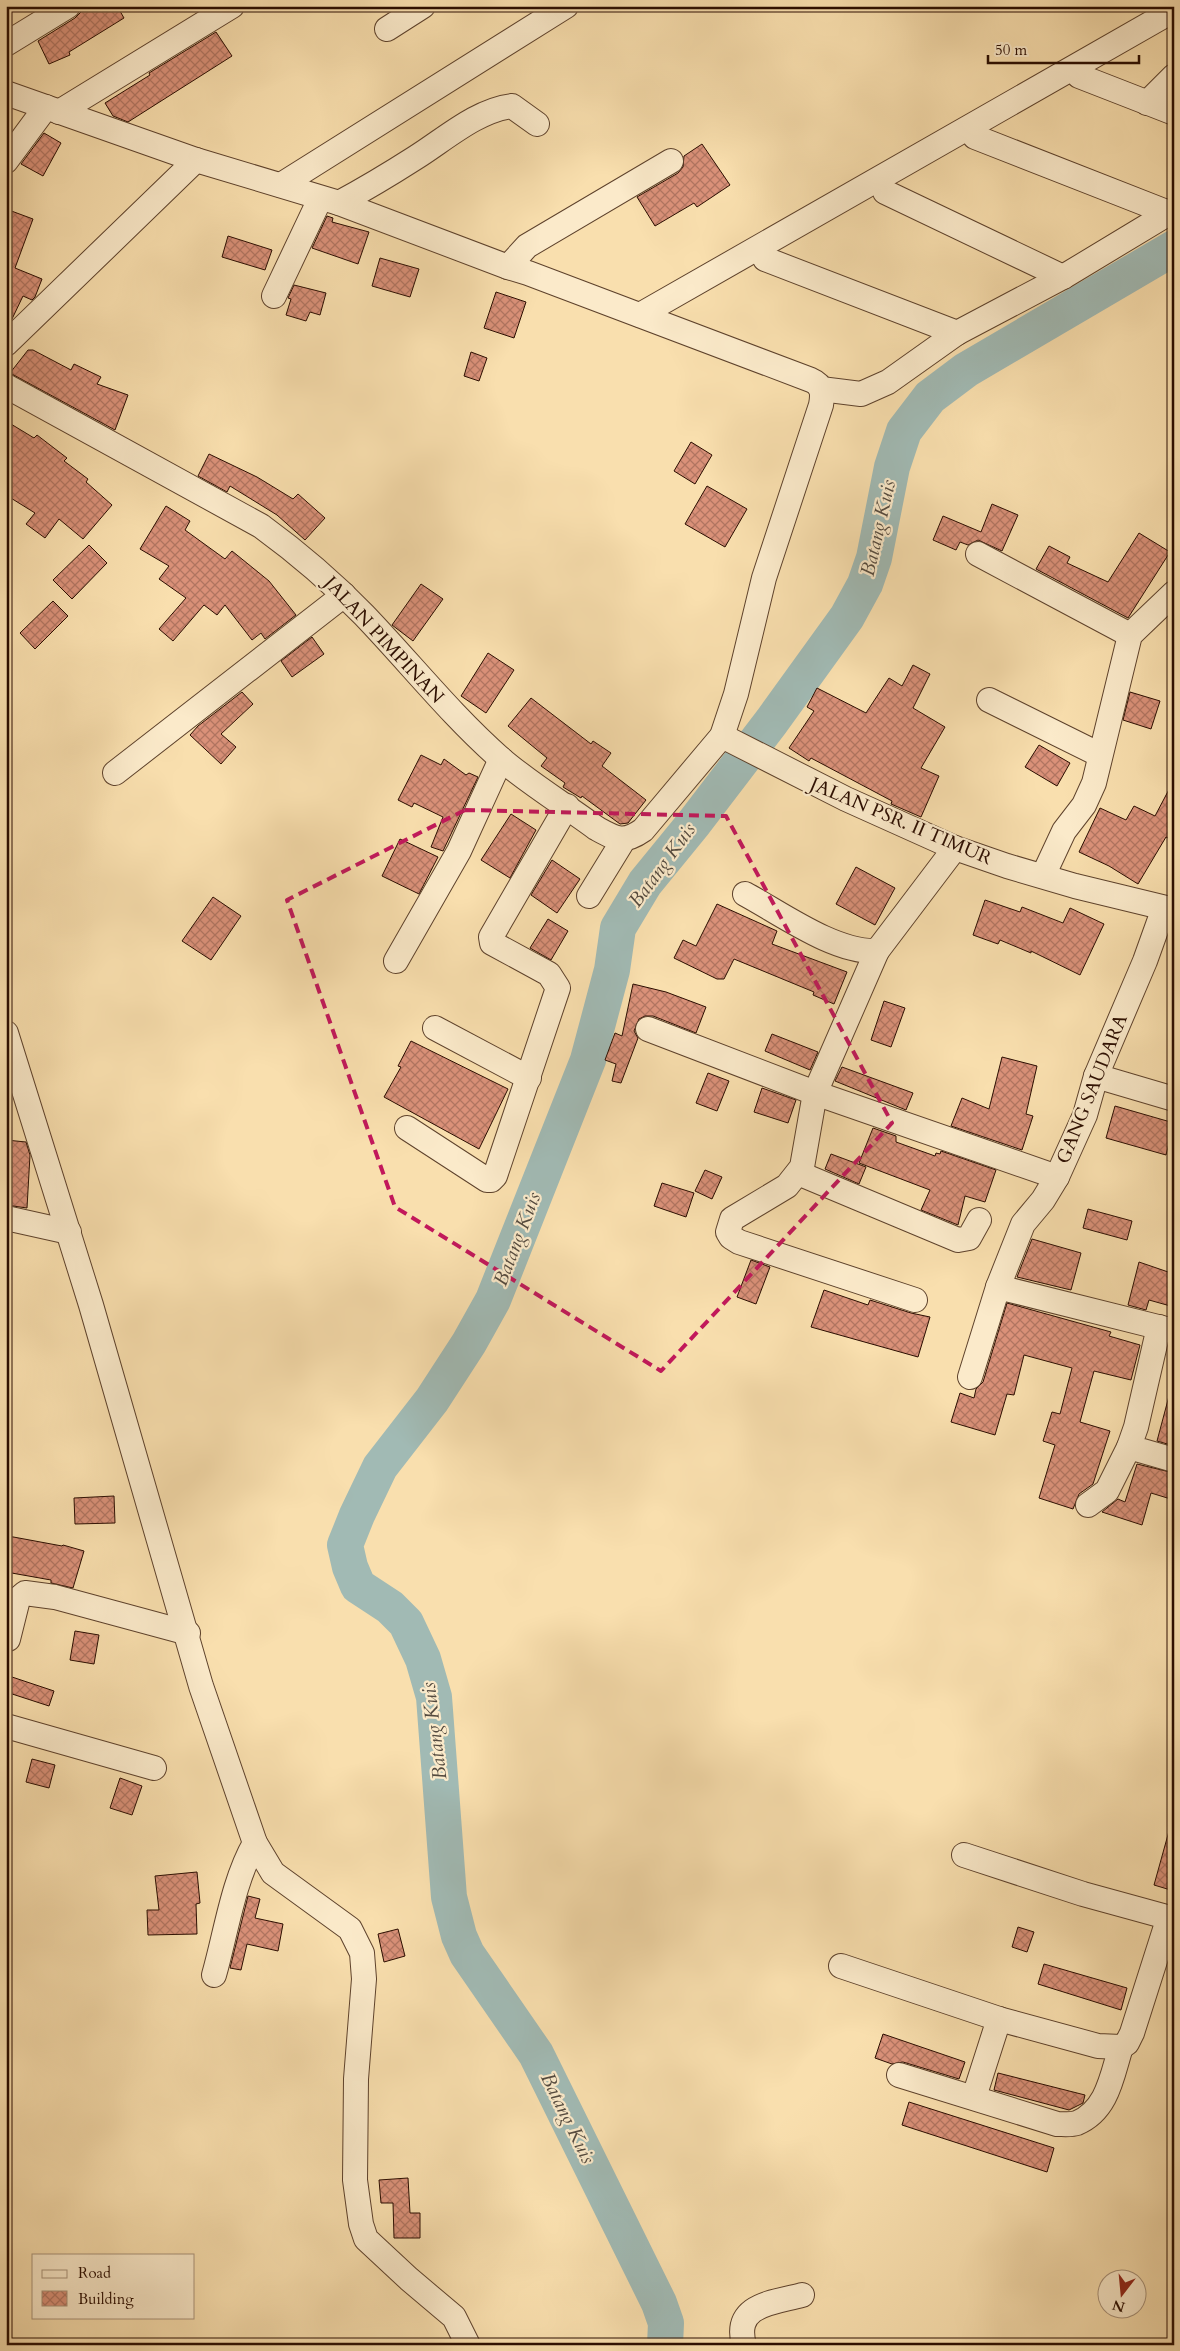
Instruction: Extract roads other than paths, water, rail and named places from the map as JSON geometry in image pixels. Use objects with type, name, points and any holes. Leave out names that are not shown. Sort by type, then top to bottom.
[{"type":"street","points":[[6,44],[68,6]]},
{"type":"street","points":[[6,161],[53,110],[232,6]]},
{"type":"street","points":[[387,29],[423,6]]},
{"type":"street","points":[[281,185],[566,6]]},
{"type":"street","points":[[640,316],[1174,10]]},
{"type":"street","points":[[1079,76],[1174,114]]},
{"type":"street","points":[[1147,102],[1174,76]]},
{"type":"street","points":[[6,92],[196,160],[330,201],[528,273],[811,380],[821,389],[861,394],[888,382],[957,333],[1063,277],[1171,212]]},
{"type":"street","points":[[274,296],[330,201],[401,168],[464,126],[487,114],[512,106],[537,124]]},
{"type":"street","points":[[975,137],[1171,212]]},
{"type":"street","points":[[6,344],[196,160]]},
{"type":"street","points":[[508,267],[526,246],[671,161]]},
{"type":"street","points":[[885,192],[1063,277]]},
{"type":"street","points":[[764,259],[957,333]]},
{"type":"street","name":"JALAN PIMPINAN","points":[[6,386],[261,526],[310,563],[344,595],[448,707],[502,759],[610,836],[624,839]]},
{"type":"street","points":[[589,896],[624,839],[643,830],[726,738],[764,578],[821,405],[821,389]]},
{"type":"street","points":[[978,554],[1130,635]]},
{"type":"street","points":[[1043,876],[1064,831],[1089,795],[1130,635],[1174,593]]},
{"type":"street","points":[[115,773],[344,595]]},
{"type":"street","points":[[990,700],[1100,755]]},
{"type":"street","name":"JALAN PSR. II TIMUR","points":[[726,738],[846,799],[955,848],[1043,876],[1169,909]]},
{"type":"street","points":[[396,961],[459,851],[502,759]]},
{"type":"street","points":[[407,1128],[487,1180],[491,1180],[495,1176],[553,1008],[558,985],[550,974],[492,943],[491,937],[567,806]]},
{"type":"street","points":[[915,1300],[739,1242],[731,1237],[728,1232],[732,1219],[787,1186],[802,1167],[815,1094],[878,951],[955,848]]},
{"type":"street","points":[[745,894],[834,943],[865,952],[878,951]]},
{"type":"street","name":"GANG SAUDARA","points":[[970,1377],[998,1287],[1023,1224],[1043,1200],[1085,1116],[1096,1076],[1169,909]]},
{"type":"street","points":[[435,1028],[529,1078]]},
{"type":"street","points":[[648,1030],[815,1094],[1056,1177]]},
{"type":"street","points":[[6,1033],[69,1232],[188,1633],[201,1686],[255,1844],[273,1873],[350,1929],[362,1953],[364,1980],[356,2079],[354,2180],[361,2224],[366,2238],[408,2279],[454,2317],[468,2345]]},
{"type":"street","points":[[1096,1076],[1174,1098]]},
{"type":"street","points":[[798,1173],[958,1240],[969,1238],[979,1220]]},
{"type":"street","points":[[6,1218],[69,1232]]},
{"type":"street","points":[[998,1287],[1167,1329],[1129,1447],[1107,1491],[1088,1505]]},
{"type":"street","points":[[1129,1447],[1174,1460]]},
{"type":"street","points":[[8,1639],[18,1599],[25,1592],[56,1597],[188,1633]]},
{"type":"street","points":[[6,1726],[154,1768]]},
{"type":"street","points":[[214,1975],[240,1877],[247,1857],[255,1844]]},
{"type":"street","points":[[841,1966],[1000,2019],[1098,2046],[1120,2047],[1127,2043],[1171,1918],[1083,1894],[964,1855]]},
{"type":"street","points":[[974,2097],[1000,2019]]},
{"type":"street","points":[[899,2075],[1057,2124],[1075,2124],[1090,2115],[1106,2097],[1120,2047]]},
{"type":"street","points":[[744,2345],[741,2333],[747,2314],[756,2308],[802,2295]]},
{"type":"waterway","name":"Batang Kuis","points":[[665,2345],[666,2323],[659,2303],[536,2054],[467,1954],[459,1936],[449,1897],[434,1697],[423,1659],[406,1623],[390,1607],[358,1586],[350,1567],[345,1545],[380,1467],[432,1400],[469,1343],[493,1300],[588,1060],[612,970],[618,928],[645,883],[694,823],[772,721],[847,617],[865,584],[874,558],[892,467],[904,431],[930,397],[966,370],[1174,248]]}]
